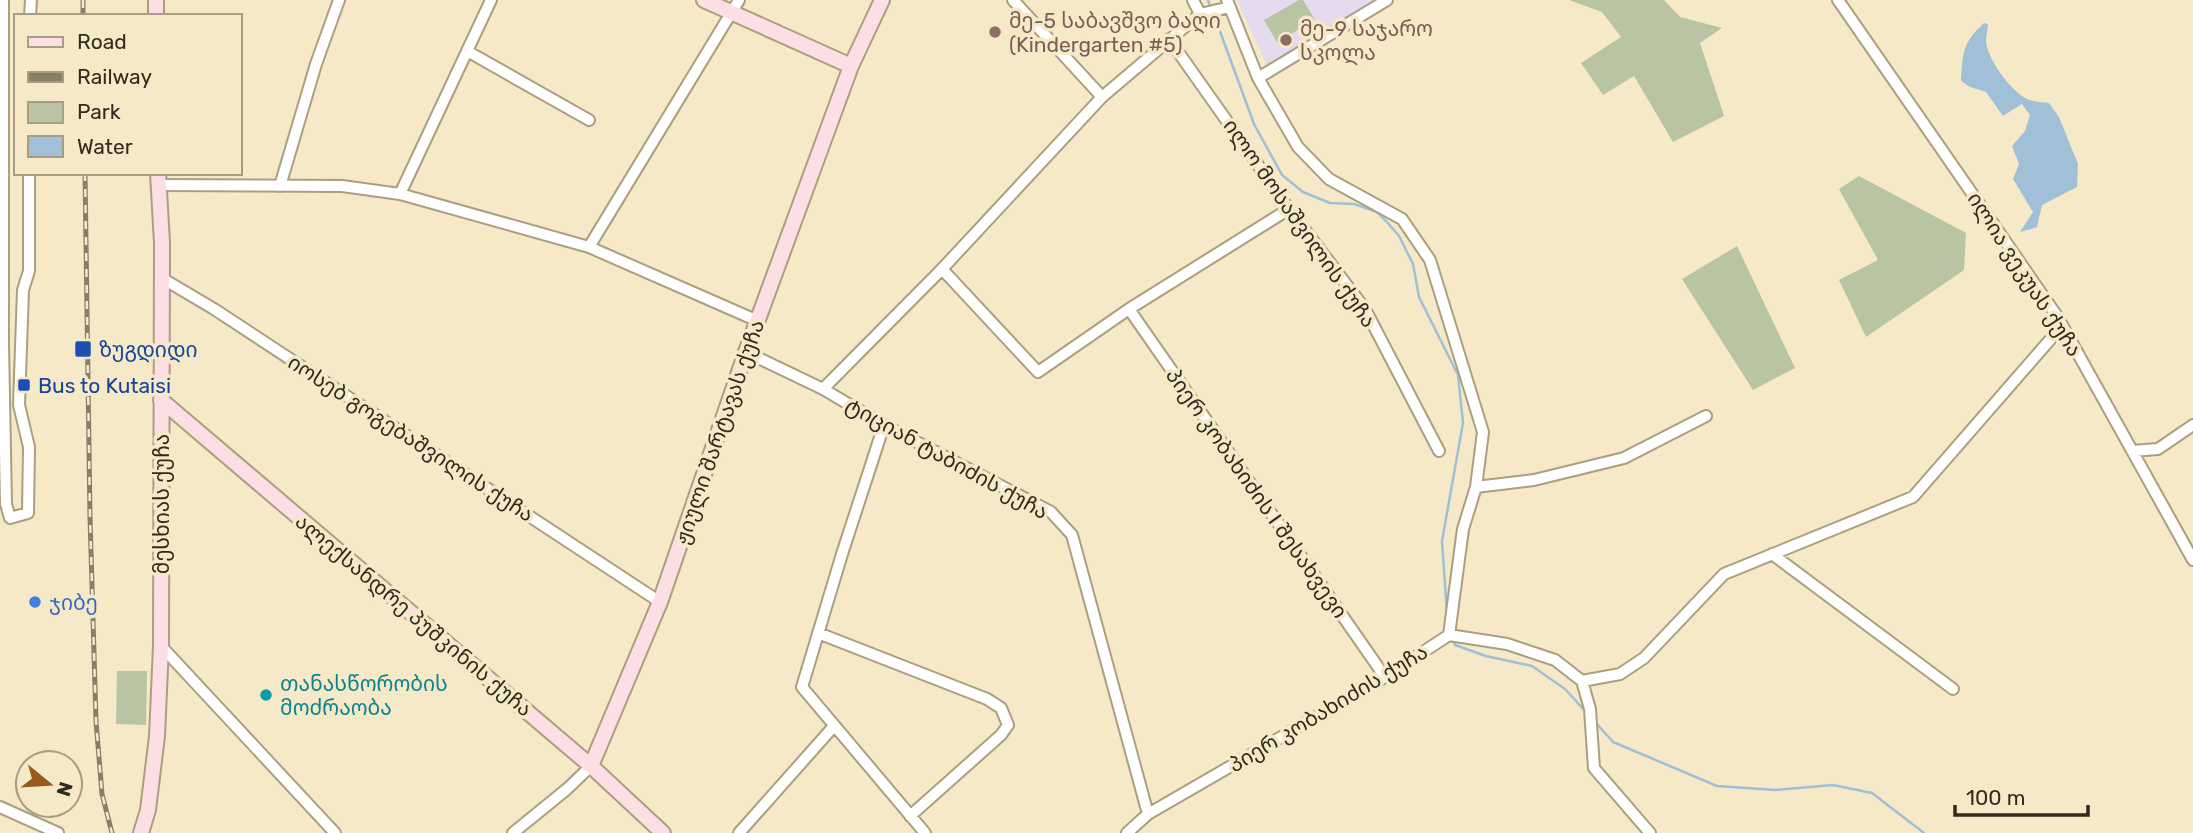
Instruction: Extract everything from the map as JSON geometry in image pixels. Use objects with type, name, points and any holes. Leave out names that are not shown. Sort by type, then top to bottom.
[{"type":"street","points":[[3,0],[1,344],[6,504],[10,518],[28,513],[29,447],[19,405],[23,290],[29,271],[29,175]]},
{"type":"street","points":[[280,186],[316,64],[339,0]]},
{"type":"street","points":[[400,194],[491,0]]},
{"type":"street","points":[[704,0],[735,6],[851,66]]},
{"type":"street","name":"ჟიული შარტავას ქუჩა","points":[[513,833],[592,766],[660,602],[746,352],[851,66],[882,0]]},
{"type":"street","points":[[1013,0],[1102,97]]},
{"type":"street","points":[[1193,0],[1201,13]]},
{"type":"street","points":[[1258,78],[1387,0]]},
{"type":"street","name":"ილია ვეკუას ქუჩა","points":[[1838,0],[2062,326],[2193,560]]},
{"type":"street","points":[[823,389],[942,269],[1102,97],[1201,13],[1229,3]]},
{"type":"street","name":"პიერ კობახიძის ქუჩა","points":[[1126,833],[1147,814],[1385,677],[1449,635],[1464,529],[1476,487],[1483,432],[1430,260],[1402,219],[1329,179],[1298,147],[1258,78],[1229,3]]},
{"type":"street","points":[[589,247],[735,6]]},
{"type":"street","name":"ილო მოსაშვილის ქუჩა","points":[[1169,39],[1289,209],[1365,309],[1439,451]]},
{"type":"street","points":[[467,51],[589,120]]},
{"type":"street","points":[[158,179],[280,186],[342,186],[400,194],[589,247],[758,321]]},
{"type":"street","name":"მესხიას ქუჩა","points":[[141,833],[148,810],[157,736],[161,646],[162,243],[158,179]]},
{"type":"street","points":[[942,269],[1038,372],[1129,309],[1289,209]]},
{"type":"street","name":"იოსებ გოგებაშვილის ქუჩა","points":[[160,277],[215,309],[660,602]]},
{"type":"street","name":"პიერ კობახიძის I შესახვევი","points":[[1129,309],[1385,677]]},
{"type":"street","points":[[1582,681],[1620,674],[1644,658],[1724,574],[1913,497],[2062,326]]},
{"type":"street","points":[[1,344],[20,344]]},
{"type":"street","name":"ტიციან ტაბიძის ქუჩა","points":[[746,352],[823,389],[884,425],[1051,512],[1072,535],[1147,814]]},
{"type":"street","points":[[2,366],[20,366]]},
{"type":"street","name":"ალექსანდრე პუშკინის ქუჩა","points":[[161,400],[592,766],[663,833]]},
{"type":"street","points":[[1476,487],[1534,480],[1624,458],[1706,416]]},
{"type":"street","points":[[884,425],[802,687],[925,833]]},
{"type":"street","points":[[2132,451],[2158,449],[2193,425]]},
{"type":"street","points":[[1772,554],[1953,689]]},
{"type":"street","points":[[818,633],[987,699],[1001,708],[1008,724],[1001,735],[910,816]]},
{"type":"street","points":[[1449,635],[1507,644],[1555,660],[1582,681],[1590,709],[1594,768],[1650,833]]},
{"type":"street","points":[[161,646],[335,833]]},
{"type":"street","points":[[739,833],[834,726]]},
{"type":"street","points":[[0,807],[58,833]]},
{"type":"shaded area","name":"მე-9 საჯარო სკოლა","points":[[1237,0],[1381,0],[1269,69]]},
{"type":"green space","points":[[1303,0],[1315,20],[1277,42],[1264,20]]},
{"type":"green space","points":[[1569,0],[1664,0],[1680,17],[1722,28],[1700,43],[1724,116],[1673,142],[1634,76],[1603,95],[1581,63],[1621,37],[1602,12]]},
{"type":"green space","points":[[1859,176],[1966,233],[1964,270],[1866,337],[1839,280],[1878,260],[1839,189]]},
{"type":"green space","points":[[1737,246],[1795,368],[1753,390],[1682,279]]},
{"type":"green space","points":[[117,671],[147,671],[146,725],[116,724]]},
{"type":"water","points":[[1984,23],[1988,24],[1987,48],[2001,74],[2027,99],[2049,103],[2059,117],[2078,164],[2077,187],[2042,205],[2037,227],[2020,232],[2033,212],[2013,179],[2019,164],[2012,146],[2025,131],[2030,115],[2022,104],[2003,116],[1986,92],[1961,81],[1965,49],[1971,37]]},
{"type":"waterway","points":[[1208,0],[1211,9]]},
{"type":"waterway","points":[[1214,15],[1254,124],[1282,175],[1303,192],[1330,203],[1354,204],[1377,212],[1387,222],[1399,236],[1413,264],[1419,297],[1458,375],[1463,423],[1442,541],[1447,613]]},
{"type":"waterway","points":[[1453,640],[1455,645],[1486,656],[1532,666],[1565,689],[1586,712]]},
{"type":"waterway","points":[[1596,723],[1613,742],[1717,786],[1775,790],[1833,785],[1872,793],[1924,833]]},
{"type":"railway","points":[[83,0],[83,14]]},
{"type":"railway","points":[[85,175],[96,721],[102,794],[112,833]]},
{"type":"place","name":"მე-5 საბავშვო ბაღი (Kindergarten #5)","points":[[995,32]]},
{"type":"place","name":"მე-9 საჯარო სკოლა","points":[[1286,40]]},
{"type":"place","name":"ზუგდიდი","points":[[83,349]]},
{"type":"place","name":"Bus to Kutaisi","points":[[24,385]]},
{"type":"place","name":"ჯიბე","points":[[35,602]]},
{"type":"place","name":"თანასწორობის მოძრაობა","points":[[266,695]]}]
